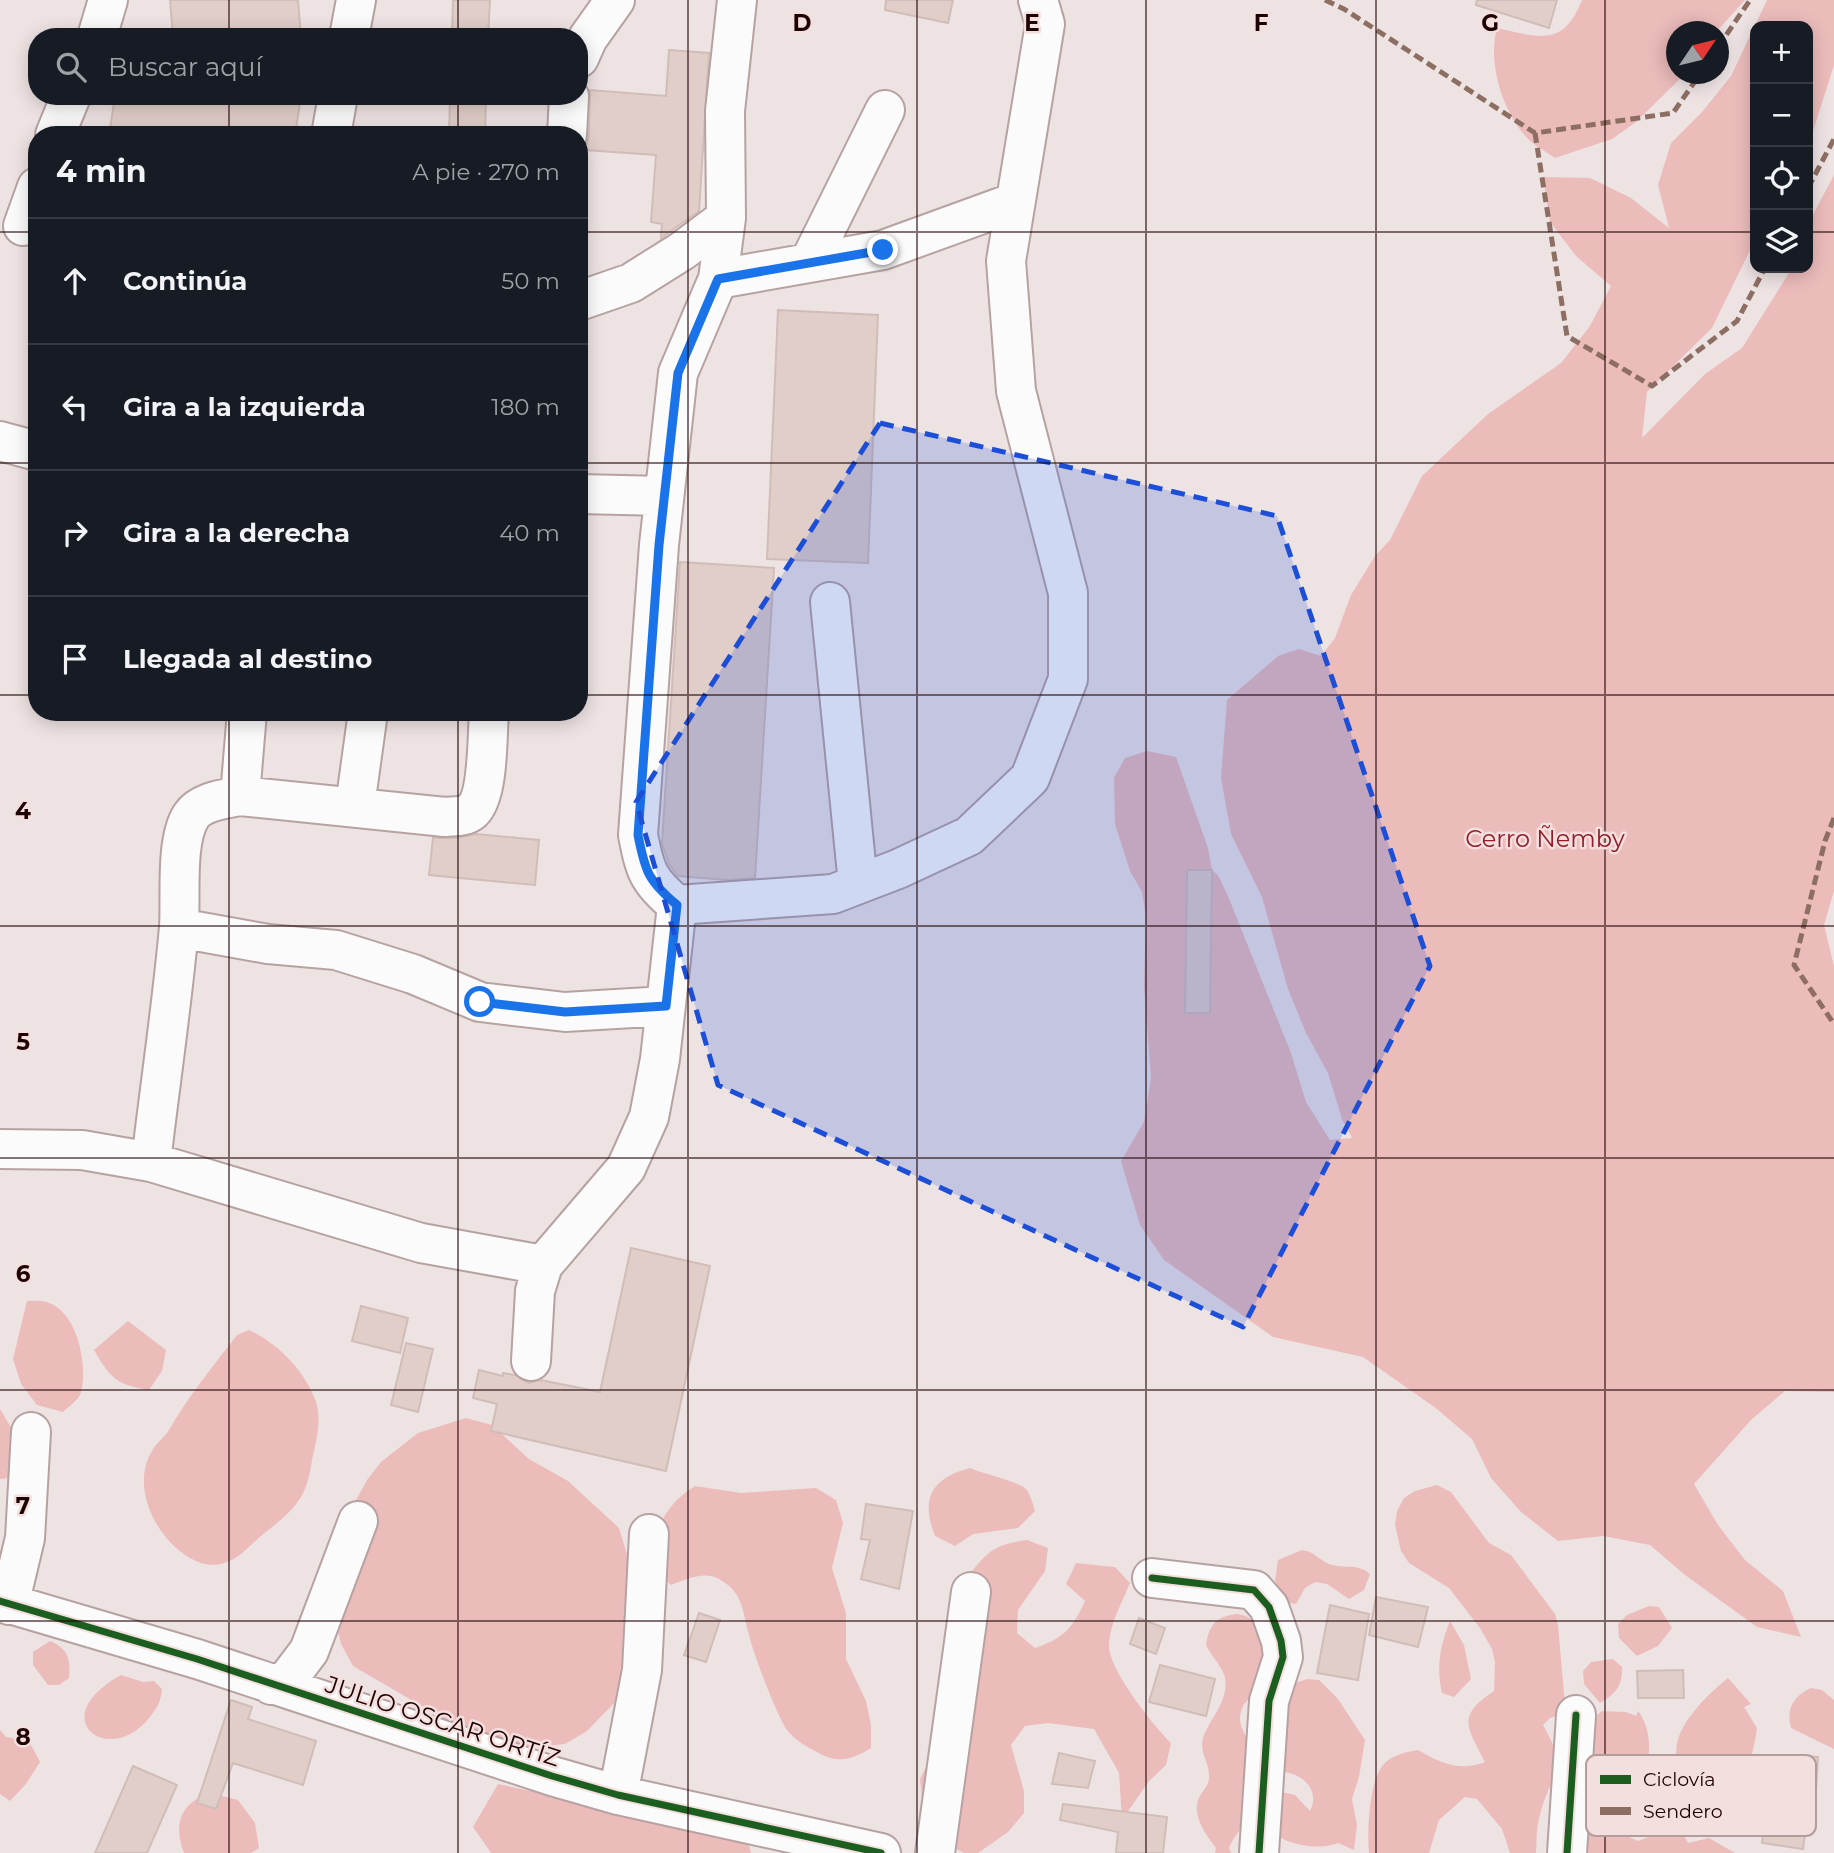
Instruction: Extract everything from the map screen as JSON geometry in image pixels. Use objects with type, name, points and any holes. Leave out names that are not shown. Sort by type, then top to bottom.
[{"type":"street","points":[[100,28],[108,0]]},
{"type":"street","points":[[351,28],[356,0]]},
{"type":"street","points":[[588,38],[615,0]]},
{"type":"street","points":[[737,0],[725,111],[726,218],[718,279],[678,373],[664,496],[638,835],[645,870],[654,886],[677,905],[833,894],[969,836],[1030,778],[1068,679],[1068,593],[1016,391],[1006,261],[1045,24],[1038,0]]},
{"type":"street","points":[[59,126],[67,105]]},
{"type":"street","points":[[333,126],[336,105]]},
{"type":"street","points":[[567,126],[569,105]]},
{"type":"street","points":[[809,262],[885,110]]},
{"type":"street","points":[[718,279],[883,250],[1016,202]]},
{"type":"street","points":[[20,225],[28,207]]},
{"type":"street","points":[[588,297],[631,283],[682,251],[726,218]]},
{"type":"street","points":[[0,441],[28,449]]},
{"type":"street","points":[[588,494],[664,496]]},
{"type":"street","points":[[830,602],[858,884]]},
{"type":"street","points":[[240,796],[246,721]]},
{"type":"street","points":[[355,806],[367,721]]},
{"type":"street","points":[[151,1162],[178,928],[182,850],[191,816],[200,807],[240,796],[445,817],[462,816],[472,811],[482,795],[488,721]]},
{"type":"street","points":[[531,1361],[535,1291],[543,1265],[626,1168],[649,1117],[666,1006],[677,905]]},
{"type":"street","points":[[178,928],[268,944],[336,950],[413,974],[480,1002],[565,1012],[666,1006]]},
{"type":"street","points":[[0,1149],[82,1150],[151,1162],[421,1243],[543,1265]]},
{"type":"street","points":[[4,1603],[25,1538],[31,1432]]},
{"type":"street","points":[[271,1685],[287,1680],[309,1651],[358,1521]]},
{"type":"street","points":[[618,1795],[642,1670],[649,1534]]},
{"type":"street","points":[[1152,1578],[1254,1590],[1269,1607],[1282,1641],[1283,1657],[1269,1701],[1259,1853]]},
{"type":"street","points":[[935,1853],[971,1592]]},
{"type":"street","name":"JULIO OSCAR ORTÍZ","points":[[4,1603],[197,1659],[618,1795],[881,1853]]},
{"type":"street","points":[[1567,1853],[1576,1715]]},
{"type":"highlighted area","points":[[880,423],[1277,516],[1430,966],[1243,1327],[718,1085],[636,802]]},
{"type":"green space","points":[[1582,0],[1745,0],[1726,21],[1666,21],[1666,84],[1675,84],[1636,122],[1612,139],[1555,158],[1528,139],[1511,116],[1499,87],[1494,42],[1497,28],[1537,36],[1548,35],[1567,26]]},
{"type":"green space","name":"Cerro Ñemby","points":[[1767,0],[1834,0],[1834,65],[1813,131],[1813,21],[1757,21]]},
{"type":"green space","name":"Cerro Ñemby","points":[[1750,36],[1750,250],[1712,328],[1647,392],[1642,438],[1705,374],[1742,348],[1789,273],[1813,273],[1813,215],[1834,175],[1834,891],[1824,925],[1834,966],[1834,1392],[1785,1391],[1751,1420],[1694,1484],[1718,1525],[1745,1560],[1783,1591],[1801,1637],[1757,1627],[1685,1575],[1650,1545],[1603,1536],[1558,1541],[1521,1512],[1491,1478],[1472,1439],[1437,1409],[1363,1357],[1273,1337],[1164,1260],[1140,1225],[1121,1161],[1144,1122],[1151,1078],[1144,986],[1146,916],[1142,892],[1130,871],[1115,824],[1114,778],[1125,758],[1147,751],[1176,757],[1208,848],[1212,870],[1218,875],[1228,896],[1291,1053],[1306,1102],[1330,1140],[1352,1138],[1342,1119],[1328,1073],[1306,1033],[1288,989],[1262,897],[1231,834],[1221,778],[1227,700],[1278,656],[1299,649],[1321,656],[1335,638],[1351,595],[1375,556],[1390,540],[1422,476],[1488,414],[1561,363],[1590,326],[1611,286],[1576,256],[1550,222],[1543,177],[1590,178],[1631,198],[1669,228],[1658,185],[1671,143],[1702,112],[1725,84],[1729,84]]},
{"type":"green space","points":[[27,1301],[49,1303],[59,1309],[74,1329],[82,1355],[83,1381],[80,1395],[63,1412],[37,1405],[21,1384],[13,1359]]},
{"type":"green space","points":[[128,1321],[166,1350],[162,1371],[149,1390],[129,1386],[116,1379],[94,1350]]},
{"type":"green space","points":[[249,1330],[280,1351],[305,1380],[318,1409],[317,1438],[306,1486],[291,1510],[236,1558],[220,1564],[206,1564],[181,1552],[158,1527],[147,1502],[144,1476],[154,1448],[237,1335]]},
{"type":"green space","points":[[0,1409],[27,1454],[19,1477],[0,1479]]},
{"type":"green space","points":[[466,1418],[492,1425],[529,1459],[568,1481],[619,1528],[642,1604],[622,1695],[587,1731],[565,1744],[515,1749],[492,1747],[353,1666],[341,1644],[330,1597],[332,1544],[367,1480],[381,1462],[418,1433]]},
{"type":"green space","points":[[970,1468],[1022,1486],[1029,1494],[1035,1511],[1018,1528],[973,1534],[955,1546],[935,1536],[929,1500],[938,1484],[957,1472]]},
{"type":"green space","points":[[1437,1485],[1451,1492],[1489,1543],[1511,1555],[1555,1614],[1558,1625],[1565,1705],[1561,1714],[1550,1718],[1543,1725],[1556,1753],[1557,1764],[1539,1819],[1536,1853],[1510,1853],[1502,1829],[1477,1799],[1465,1797],[1439,1820],[1429,1853],[1369,1853],[1372,1794],[1378,1773],[1386,1762],[1399,1754],[1418,1750],[1450,1765],[1467,1766],[1485,1762],[1473,1740],[1468,1723],[1474,1708],[1494,1691],[1495,1662],[1492,1649],[1480,1628],[1449,1588],[1409,1563],[1401,1551],[1395,1525],[1397,1511],[1404,1498],[1415,1491]]},
{"type":"green space","points":[[695,1486],[741,1493],[816,1488],[836,1500],[843,1523],[832,1568],[846,1613],[846,1659],[866,1701],[871,1725],[871,1748],[851,1758],[838,1759],[824,1756],[797,1740],[787,1730],[772,1699],[751,1644],[740,1602],[732,1589],[717,1578],[706,1575],[671,1585],[653,1568],[655,1543],[662,1521],[675,1502]]},
{"type":"green space","points":[[1027,1540],[1048,1548],[1045,1571],[1018,1610],[1017,1633],[1035,1648],[1060,1636],[1076,1619],[1085,1601],[1066,1584],[1076,1563],[1115,1567],[1130,1583],[1112,1628],[1110,1654],[1133,1696],[1171,1743],[1166,1765],[1149,1781],[1122,1820],[1119,1773],[1094,1729],[1048,1723],[1025,1726],[1011,1745],[1024,1791],[1024,1813],[1008,1832],[978,1853],[964,1853],[949,1845],[923,1807],[920,1779],[931,1757],[970,1574],[982,1559],[994,1550]]},
{"type":"green space","points":[[1302,1550],[1332,1565],[1365,1570],[1370,1574],[1364,1590],[1349,1599],[1327,1584],[1315,1582],[1305,1588],[1296,1604],[1289,1603],[1275,1581],[1278,1560]]},
{"type":"green space","points":[[1649,1606],[1659,1607],[1672,1628],[1658,1646],[1637,1656],[1619,1638],[1618,1624],[1627,1615]]},
{"type":"green space","points":[[1237,1614],[1254,1621],[1270,1648],[1256,1692],[1245,1703],[1240,1717],[1243,1730],[1259,1753],[1273,1746],[1286,1734],[1288,1728],[1284,1687],[1307,1679],[1319,1680],[1338,1699],[1365,1740],[1359,1777],[1352,1799],[1357,1825],[1354,1850],[1338,1843],[1308,1846],[1279,1837],[1282,1792],[1295,1795],[1310,1811],[1313,1804],[1309,1786],[1299,1777],[1285,1772],[1234,1838],[1229,1848],[1231,1853],[1215,1853],[1216,1848],[1203,1829],[1197,1808],[1207,1785],[1209,1770],[1202,1743],[1222,1702],[1225,1686],[1222,1670],[1206,1645],[1209,1632],[1219,1619]]},
{"type":"green space","points":[[1450,1621],[1464,1645],[1471,1679],[1454,1697],[1442,1693],[1439,1674],[1441,1648]]},
{"type":"green space","points":[[50,1641],[61,1647],[69,1660],[69,1678],[59,1685],[48,1685],[33,1665],[33,1652]]},
{"type":"green space","points":[[1613,1659],[1622,1667],[1620,1684],[1600,1703],[1584,1684],[1583,1671],[1591,1662]]},
{"type":"green space","points":[[121,1675],[143,1682],[154,1681],[162,1689],[161,1698],[149,1718],[133,1732],[117,1739],[102,1738],[91,1732],[85,1721],[87,1707],[98,1692]]},
{"type":"green space","points":[[1728,1678],[1751,1704],[1744,1707],[1757,1728],[1751,1755],[1676,1755],[1678,1738],[1686,1722]]},
{"type":"green space","points":[[1811,1688],[1822,1690],[1834,1700],[1834,1749],[1791,1728],[1789,1715],[1792,1704]]},
{"type":"green space","points":[[1602,1711],[1626,1712],[1636,1716],[1638,1711],[1646,1725],[1649,1755],[1588,1755],[1593,1718]]},
{"type":"green space","points":[[0,1730],[6,1737],[29,1741],[40,1762],[26,1784],[10,1801],[0,1794]]},
{"type":"green space","points":[[498,1784],[747,1838],[751,1853],[491,1853],[473,1827]]},
{"type":"green space","points":[[211,1793],[238,1800],[255,1823],[259,1848],[251,1853],[184,1853],[179,1833],[182,1816],[192,1802]]},
{"type":"green space","points":[[1586,1828],[1586,1836],[1626,1836],[1638,1841],[1651,1836],[1684,1836],[1688,1843],[1709,1838],[1735,1853],[1578,1853]]},
{"type":"building","points":[[170,0],[298,0],[300,28],[172,28]]},
{"type":"building","points":[[453,0],[490,0],[488,28],[452,28]]},
{"type":"building","points":[[886,0],[953,0],[948,23],[885,10]]},
{"type":"building","points":[[1477,0],[1557,0],[1549,28],[1476,5]]},
{"type":"building","points":[[669,50],[709,53],[699,211],[661,238],[662,224],[651,222],[656,155],[588,150],[588,140],[590,90],[666,96]]},
{"type":"building","points":[[114,105],[300,105],[296,126],[110,126]]},
{"type":"building","points":[[450,105],[486,105],[485,126],[449,126]]},
{"type":"building","points":[[778,310],[878,315],[868,563],[767,559]]},
{"type":"building","points":[[680,562],[774,568],[755,878],[727,880],[678,876],[669,864],[662,843]]},
{"type":"building","points":[[476,834],[539,840],[535,885],[429,875],[433,838],[457,838]]},
{"type":"building","points":[[1187,870],[1212,870],[1210,1013],[1185,1013]]},
{"type":"building","points":[[631,1248],[710,1266],[666,1471],[491,1431],[497,1404],[473,1398],[479,1370],[503,1376],[503,1373],[515,1375],[529,1383],[541,1380],[600,1392]]},
{"type":"building","points":[[361,1306],[408,1318],[400,1353],[352,1341]]},
{"type":"building","points":[[406,1343],[433,1349],[418,1412],[391,1405]]},
{"type":"building","points":[[866,1504],[913,1511],[899,1589],[861,1579],[870,1540],[861,1539]]},
{"type":"building","points":[[1376,1597],[1428,1607],[1418,1647],[1369,1635]]},
{"type":"building","points":[[1330,1605],[1369,1614],[1358,1680],[1317,1673]]},
{"type":"building","points":[[699,1613],[720,1620],[706,1662],[684,1655]]},
{"type":"building","points":[[1139,1618],[1165,1628],[1156,1654],[1130,1644]]},
{"type":"building","points":[[1160,1665],[1215,1679],[1206,1716],[1149,1702]]},
{"type":"building","points":[[1683,1670],[1684,1698],[1638,1698],[1637,1671]]},
{"type":"building","points":[[231,1700],[252,1707],[248,1719],[316,1741],[303,1785],[233,1763],[216,1809],[197,1803]]},
{"type":"building","points":[[1059,1753],[1095,1761],[1088,1788],[1052,1784]]},
{"type":"building","points":[[1816,1757],[1818,1757],[1816,1791]]},
{"type":"building","points":[[133,1766],[177,1785],[147,1853],[95,1853]]},
{"type":"building","points":[[1063,1804],[1167,1817],[1163,1853],[1116,1853],[1118,1832],[1060,1820]]},
{"type":"building","points":[[1763,1836],[1805,1836],[1803,1849],[1762,1843]]},
{"type":"marked path","points":[[1325,0],[1344,9],[1535,133],[1673,113],[1693,84]]},
{"type":"marked path","points":[[1729,31],[1750,0]]},
{"type":"marked path","points":[[1535,133],[1567,336],[1652,386],[1737,321],[1762,273]]},
{"type":"marked path","points":[[1813,179],[1834,139]]},
{"type":"marked path","points":[[1834,818],[1825,841],[1794,965],[1834,1024]]},
{"type":"cycle path","points":[[1152,1578],[1254,1590],[1269,1607],[1281,1641],[1283,1657],[1269,1701],[1259,1853]]},
{"type":"cycle path","points":[[0,1601],[197,1659],[552,1776],[618,1795],[881,1853]]},
{"type":"cycle path","points":[[1567,1853],[1576,1715]]},
{"type":"route","points":[[480,1002],[565,1012],[666,1006],[677,905],[654,886],[645,870],[638,835],[659,545],[678,373],[718,279],[883,250]]}]
